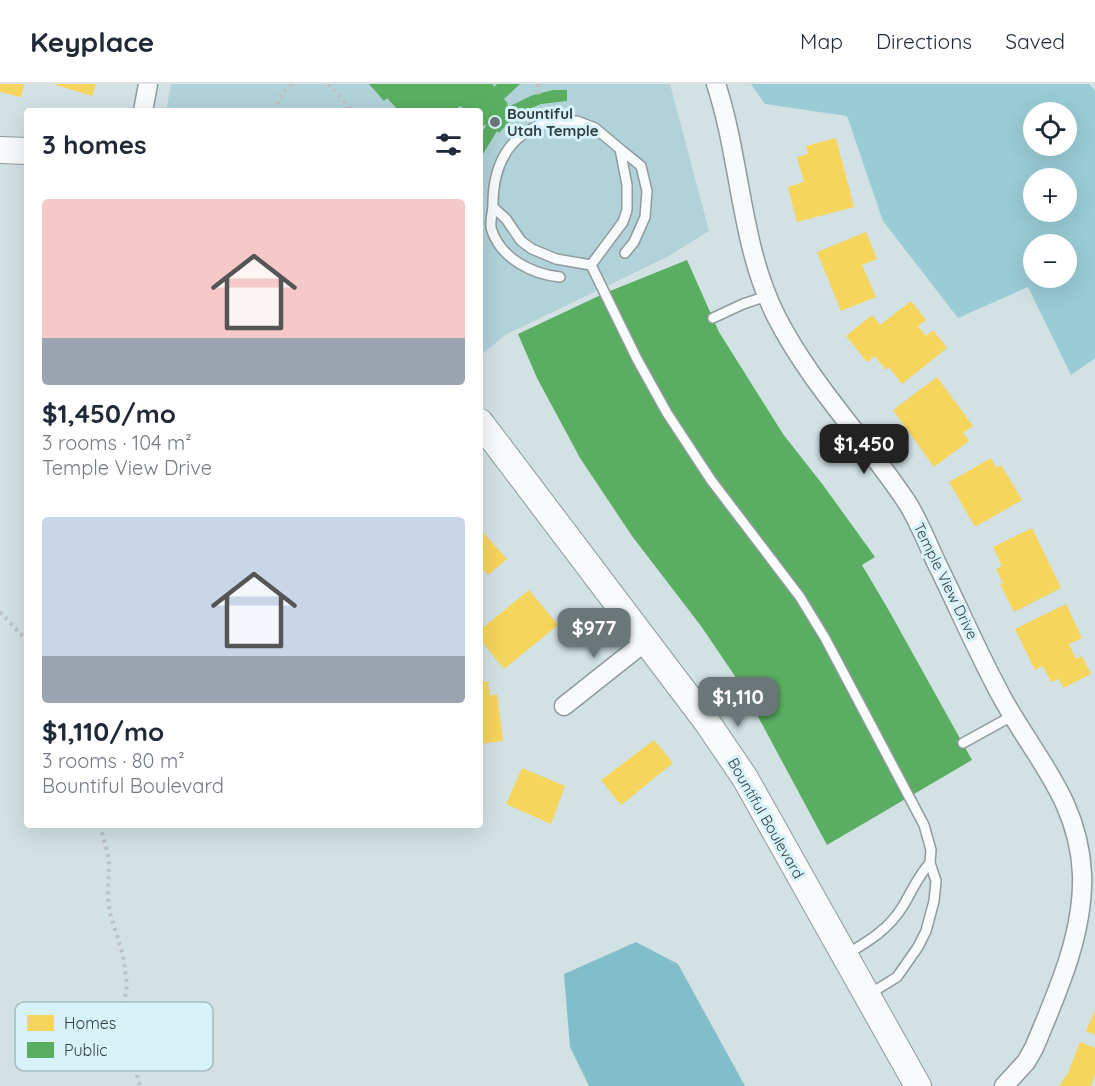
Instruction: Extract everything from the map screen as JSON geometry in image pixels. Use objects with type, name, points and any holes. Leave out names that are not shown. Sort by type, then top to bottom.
[{"type":"main road","points":[[0,150],[24,151]]},
{"type":"main road","name":"Bountiful Boulevard","points":[[483,426],[707,722],[745,778],[918,1086]]},
{"type":"street","points":[[144,108],[148,84]]},
{"type":"street","name":"Temple View Drive","points":[[716,84],[734,156],[747,227],[767,296],[799,357],[914,514],[1000,695],[1055,783],[1069,810],[1079,848],[1082,891],[1076,932],[1034,1048],[1026,1062],[1004,1086]]},
{"type":"street","points":[[564,706],[646,641]]},
{"type":"lane","points":[[560,277],[547,276],[524,267],[506,252],[491,229],[494,182],[502,158],[525,132],[547,122],[576,121],[595,128],[641,166],[647,191],[645,217],[634,242],[625,253]]},
{"type":"lane","points":[[591,265],[623,222],[627,210],[628,192],[620,149]]},
{"type":"lane","points":[[493,207],[506,219],[521,241],[532,249],[556,259],[591,265]]},
{"type":"lane","points":[[591,265],[632,350],[667,413],[711,480],[759,540],[800,597],[825,638],[924,825],[931,850],[930,863],[936,881],[934,901],[926,931],[897,977],[868,995]]},
{"type":"lane","points":[[713,318],[742,304],[767,296]]},
{"type":"lane","points":[[963,743],[1012,716]]},
{"type":"lane","points":[[845,955],[883,931],[901,909],[918,875],[930,863]]},
{"type":"path","points":[[275,108],[277,100],[292,84]]},
{"type":"path","points":[[328,84],[350,108]]},
{"type":"path","points":[[538,84],[540,98]]},
{"type":"path","points":[[0,612],[24,638]]},
{"type":"path","points":[[101,828],[109,860],[110,913],[123,955],[127,985],[124,1002]]},
{"type":"path","points":[[136,1071],[140,1086]]},
{"type":"shaded area","points":[[171,84],[670,84],[709,231],[667,257],[505,335],[483,353],[483,108],[167,108]]},
{"type":"shaded area","points":[[751,84],[1089,84],[1095,91],[1095,358],[1071,375],[1028,288],[1077,288],[1077,234],[1023,234],[1023,288],[1026,288],[958,318],[883,221],[847,116],[765,104]]},
{"type":"shaded area","points":[[636,942],[678,964],[745,1086],[589,1086],[570,1047],[564,974]]},
{"type":"building: Homes","points":[[0,84],[24,84],[21,97],[0,92]]},
{"type":"building: Homes","points":[[53,84],[96,84],[92,96]]},
{"type":"building: Homes","points":[[836,138],[854,207],[797,222],[788,187],[804,182],[797,157],[808,154],[806,146]]},
{"type":"building: Homes","points":[[866,232],[877,259],[862,265],[876,297],[841,311],[817,252]]},
{"type":"building: Homes","points":[[911,301],[926,320],[918,326],[926,336],[933,330],[947,348],[902,384],[889,367],[886,370],[875,356],[867,362],[846,336],[872,315],[880,325]]},
{"type":"building: Homes","points":[[937,377],[973,426],[963,433],[969,441],[934,467],[893,410]]},
{"type":"building: Homes","points":[[991,458],[996,468],[1001,465],[1022,500],[975,527],[949,482]]},
{"type":"building: Homes","points":[[1032,528],[1061,588],[1014,612],[1000,584],[1003,583],[996,569],[1002,566],[993,547]]},
{"type":"building: Homes","points":[[483,532],[507,559],[488,575],[483,570]]},
{"type":"building: Homes","points":[[529,590],[558,625],[504,669],[483,643],[483,628]]},
{"type":"building: Homes","points":[[1066,604],[1082,638],[1069,644],[1076,659],[1082,656],[1091,674],[1063,688],[1059,679],[1051,682],[1043,666],[1035,670],[1015,629]]},
{"type":"building: Homes","points":[[488,681],[490,696],[497,694],[503,741],[483,744],[483,682]]},
{"type":"building: Homes","points":[[654,740],[673,763],[621,805],[601,780]]},
{"type":"building: Homes","points":[[522,768],[565,786],[551,824],[506,804]]},
{"type":"building: Homes","points":[[1095,1010],[1095,1035],[1086,1031]]},
{"type":"building: Homes","points":[[1080,1042],[1095,1048],[1095,1074],[1091,1086],[1059,1086],[1068,1073]]},
{"type":"building: Public","name":"Bountiful Utah Temple","points":[[369,84],[493,84],[494,87],[497,84],[520,84],[504,99],[508,104],[506,108],[533,95],[553,90],[567,90],[567,101],[541,104],[517,114],[499,133],[497,131],[483,154],[483,130],[486,126],[485,124],[483,127],[483,108],[460,106],[458,108],[396,108],[387,98],[384,101]]},
{"type":"building: Public","points":[[687,260],[719,332],[783,434],[875,557],[862,565],[972,760],[827,845],[741,685],[701,626],[632,536],[580,458],[537,378],[518,334],[605,293]]},
{"type":"place","name":"Bountiful Utah Temple","points":[[495,122]]}]
